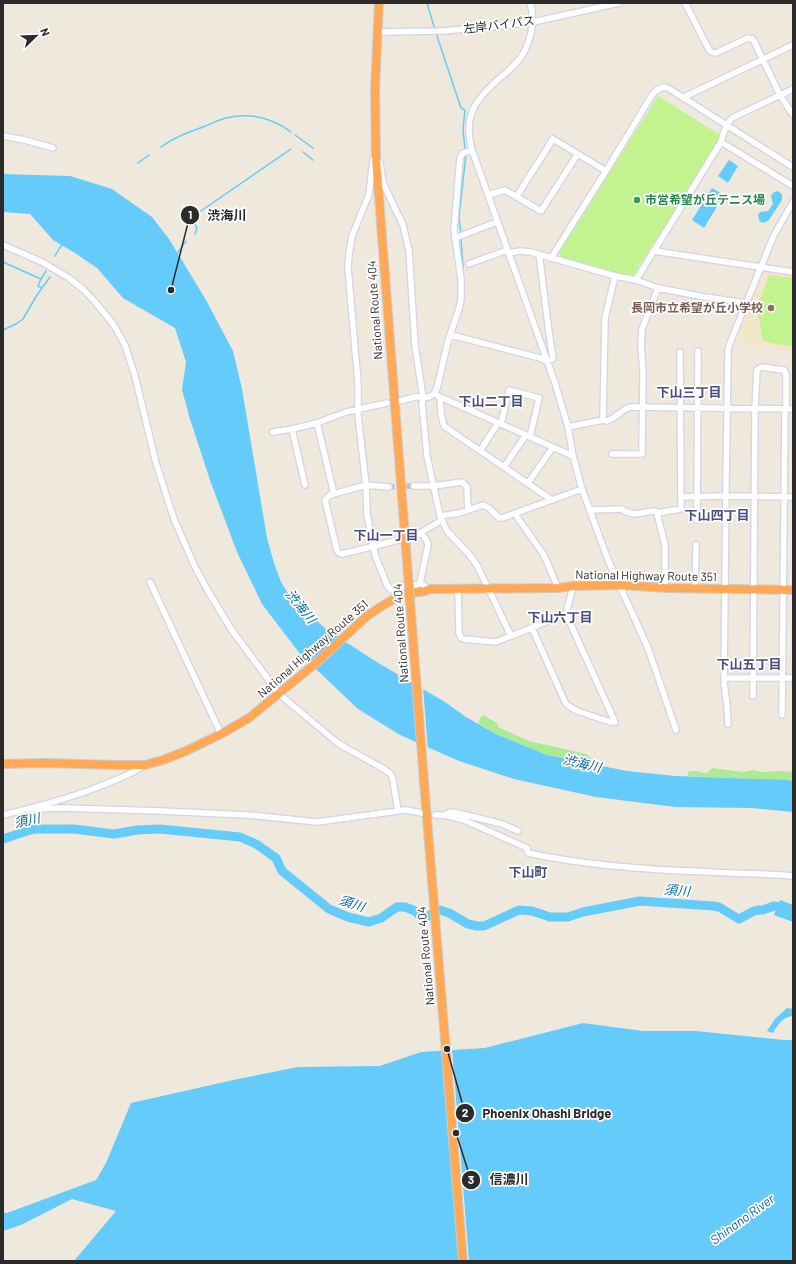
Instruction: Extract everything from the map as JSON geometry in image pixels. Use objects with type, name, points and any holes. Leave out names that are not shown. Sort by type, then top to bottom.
[{"type":"highway","name":"National Route 404","points":[[379,3],[375,119],[376,166],[463,1261]]},
{"type":"highway","name":"National Highway Route 351","points":[[3,764],[43,763],[145,765],[186,751],[222,734],[249,718],[281,692],[367,616],[382,606],[396,598],[430,589],[558,588],[573,586],[620,585],[665,588],[793,590]]},
{"type":"street","points":[[530,3],[533,22],[528,43],[522,55],[511,69],[482,96],[472,108],[468,125],[468,137],[555,383],[568,427],[573,456],[582,489],[608,560],[648,648],[676,730]]},
{"type":"street","name":"左岸バイパス","points":[[377,32],[441,31],[533,22],[619,3]]},
{"type":"street","points":[[686,3],[712,53],[716,53],[748,38],[753,39],[780,95],[793,115]]},
{"type":"street","points":[[684,98],[793,45]]},
{"type":"street","points":[[551,258],[654,92],[661,88],[665,87],[684,98],[793,167]]},
{"type":"street","points":[[636,280],[721,142],[727,125],[732,118],[793,89]]},
{"type":"street","points":[[375,119],[383,183],[403,225],[409,251],[415,345],[423,398],[424,434],[433,486],[441,518],[447,531],[477,565],[511,636]]},
{"type":"street","points":[[375,119],[370,194],[355,228],[349,254],[349,284],[358,383],[358,409],[366,485],[367,514],[373,547],[387,585],[391,590],[401,586],[416,585],[420,583]]},
{"type":"street","points":[[3,136],[53,148]]},
{"type":"street","points":[[517,196],[553,139],[606,171]]},
{"type":"street","points":[[721,142],[793,186]]},
{"type":"street","points":[[434,394],[448,341],[459,309],[461,278],[455,238],[454,216],[460,158],[463,153],[472,150]]},
{"type":"street","points":[[488,195],[505,190],[541,211],[578,155]]},
{"type":"street","points":[[728,724],[724,678],[728,350],[774,235],[793,202]]},
{"type":"street","points":[[455,238],[498,222]]},
{"type":"street","points":[[3,245],[42,262],[69,278],[84,290],[113,324],[124,345],[130,361],[165,493],[174,519],[192,561],[208,591],[231,629],[298,711],[339,744],[391,774],[398,811]]},
{"type":"street","points":[[469,264],[508,252],[520,251],[539,254],[616,276],[636,280],[658,288],[746,303]]},
{"type":"street","points":[[654,251],[793,272]]},
{"type":"street","points":[[451,334],[546,361],[553,358],[548,332],[539,254]]},
{"type":"street","points":[[603,420],[605,318],[616,276]]},
{"type":"street","points":[[612,454],[642,454],[642,329],[658,288]]},
{"type":"street","points":[[697,520],[698,351]]},
{"type":"street","points":[[590,510],[621,509],[634,514],[655,511],[657,513],[681,509],[680,352]]},
{"type":"street","points":[[753,696],[756,408],[757,370],[761,367],[784,370],[786,374],[782,715]]},
{"type":"street","points":[[480,450],[499,423],[509,390],[539,398],[528,436],[504,467]]},
{"type":"street","points":[[400,401],[415,397],[423,398],[434,394],[573,456]]},
{"type":"street","points":[[440,397],[441,414],[444,426],[552,500]]},
{"type":"street","points":[[273,432],[317,423],[346,412],[388,403]]},
{"type":"street","points":[[568,427],[603,420],[607,421],[613,419],[623,410],[630,407],[793,409]]},
{"type":"street","points":[[317,423],[334,494]]},
{"type":"street","points":[[292,429],[305,485]]},
{"type":"street","points":[[528,483],[553,446]]},
{"type":"street","points":[[414,486],[433,486],[462,482],[467,487],[468,510]]},
{"type":"street","points":[[389,487],[366,485],[330,495],[325,500],[339,553],[342,554],[410,537],[421,533],[441,518],[483,505],[489,508],[499,518],[515,514],[582,489]]},
{"type":"street","points":[[682,497],[793,497]]},
{"type":"street","points":[[657,513],[665,544],[665,588]]},
{"type":"street","points":[[515,514],[544,555],[558,588]]},
{"type":"street","points":[[420,583],[428,545],[426,539],[421,533]]},
{"type":"street","points":[[695,588],[696,545]]},
{"type":"street","points":[[150,582],[222,734]]},
{"type":"street","points":[[420,583],[430,589]]},
{"type":"street","points":[[532,628],[566,704],[577,711],[610,722],[615,722],[566,614],[573,586]]},
{"type":"street","points":[[458,589],[459,633],[461,638],[496,642],[566,614]]},
{"type":"street","points":[[724,678],[793,678]]},
{"type":"street","points":[[3,815],[29,809],[92,789],[128,775],[145,765]]},
{"type":"street","points":[[29,809],[63,808],[161,811],[317,822],[406,810],[422,812]]},
{"type":"street","points":[[444,815],[452,812],[462,814],[502,824],[518,831]]},
{"type":"street","points":[[435,814],[464,820],[527,848],[528,853],[568,860],[612,866],[668,870],[793,876]]},
{"type":"shaded area","name":"長岡市立希望が丘小学校","points":[[765,269],[793,273],[793,353],[736,342]]},
{"type":"green space","name":"市営希望が丘テニス場","points":[[658,96],[720,135],[715,149],[633,275],[629,277],[560,256],[559,252]]},
{"type":"green space","name":"長岡市立希望が丘小学校","points":[[769,275],[793,278],[793,347],[763,341],[757,308]]},
{"type":"green space","points":[[483,715],[497,723],[498,727],[529,741],[586,754],[599,763],[593,764],[547,755],[496,734],[478,723]]},
{"type":"green space","points":[[712,768],[743,772],[754,770],[762,772],[793,772],[793,781],[688,776],[688,772],[694,771],[705,773]]},
{"type":"water","points":[[729,160],[738,166],[728,183],[718,176]]},
{"type":"water","points":[[3,174],[70,176],[112,189],[152,217],[169,239],[206,300],[233,351],[242,389],[267,538],[281,582],[291,598],[326,629],[375,661],[445,702],[466,717],[496,734],[547,755],[627,771],[675,776],[793,781],[793,812],[752,808],[675,807],[596,797],[514,779],[459,761],[400,735],[358,709],[300,654],[262,604],[237,552],[211,483],[190,419],[182,390],[186,362],[175,328],[123,298],[97,268],[53,240],[30,214],[3,212]]},
{"type":"water","points":[[712,188],[724,195],[704,228],[692,220]]},
{"type":"water","points":[[777,191],[782,194],[782,200],[769,220],[762,223],[759,220],[758,215],[760,212],[768,211],[773,204],[771,196]]},
{"type":"water","points":[[780,900],[793,905],[793,922],[774,915]]},
{"type":"water","points":[[787,1008],[793,1009],[793,1016],[786,1018],[781,1022],[773,1033],[767,1031],[775,1019]]},
{"type":"water","name":"Shinano River","points":[[583,1023],[643,1031],[696,1031],[793,1040],[793,1261],[74,1261],[116,1211],[72,1199],[21,1225],[3,1231],[3,1213],[7,1213],[96,1180],[106,1163],[131,1103],[298,1067],[380,1066],[421,1052],[485,1048]]},
{"type":"pier","points":[[413,681],[423,687],[428,750],[418,745]]},
{"type":"pier","points":[[452,1048],[469,1261],[459,1261],[442,1049]]},
{"type":"waterway","points":[[427,3],[435,30]]},
{"type":"waterway","points":[[436,33],[461,108],[465,110],[463,129],[465,150]]},
{"type":"waterway","points":[[161,147],[186,133],[235,116],[252,116],[268,120],[291,132]]},
{"type":"waterway","points":[[295,135],[313,148]]},
{"type":"waterway","points":[[198,213],[291,149]]},
{"type":"waterway","points":[[303,152],[313,160]]},
{"type":"waterway","points":[[461,234],[459,217],[466,154]]},
{"type":"waterway","points":[[138,163],[149,155]]},
{"type":"waterway","points":[[192,217],[197,228],[195,234]]},
{"type":"waterway","points":[[461,238],[463,268]]},
{"type":"waterway","points":[[176,255],[186,241]]},
{"type":"waterway","points":[[55,256],[62,245]]},
{"type":"waterway","points":[[3,262],[41,279],[46,271]]},
{"type":"waterway","points":[[3,330],[23,319],[37,295],[50,277]]},
{"type":"waterway","points":[[41,279],[38,286],[42,288]]},
{"type":"waterway","name":"須川","points":[[3,839],[37,829],[74,829],[114,834],[137,830],[160,829],[240,837],[256,844],[276,858],[282,871],[329,909],[348,917],[369,922],[381,918],[397,907],[405,907],[415,911],[424,918],[440,910],[449,913],[468,924],[484,926],[519,910],[532,911],[550,917],[568,917],[583,912],[640,901],[719,907],[739,919],[754,911],[763,910],[774,906],[780,907],[793,914]]},
{"type":"tunnel","points":[[389,487],[414,486]]},
{"type":"place","name":"市営希望が丘テニス場","points":[[637,200]]},
{"type":"place","name":"渋海川","points":[[171,290]]},
{"type":"place","name":"長岡市立希望が丘小学校","points":[[771,308]]},
{"type":"place","name":"Phoenix Ohashi Bridge","points":[[447,1049]]},
{"type":"place","name":"信濃川","points":[[456,1133]]},
{"type":"district","name":"下山三丁目","points":[[689,392]]},
{"type":"district","name":"下山二丁目","points":[[491,401]]},
{"type":"district","name":"下山四丁目","points":[[717,515]]},
{"type":"district","name":"下山一丁目","points":[[386,535]]},
{"type":"district","name":"下山六丁目","points":[[560,617]]},
{"type":"district","name":"下山五丁目","points":[[749,664]]},
{"type":"district","name":"下山町","points":[[528,872]]}]
